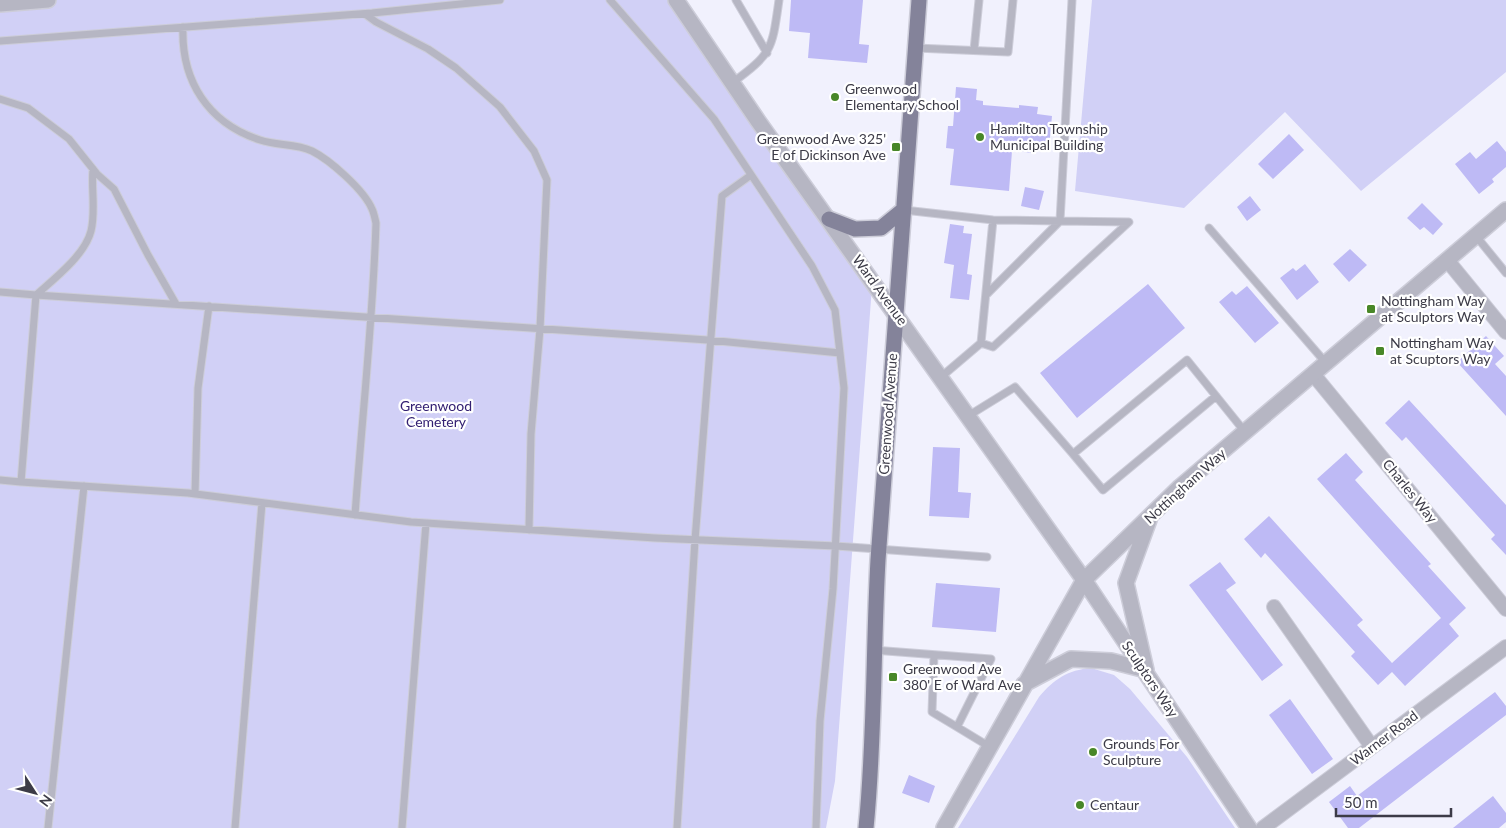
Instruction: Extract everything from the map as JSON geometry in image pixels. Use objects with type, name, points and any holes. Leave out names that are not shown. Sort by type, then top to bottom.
[{"type":"main road","name":"Greenwood Avenue","points":[[866,828],[873,747],[873,650],[878,550],[919,0]]},
{"type":"main road","points":[[829,219],[855,229],[881,228],[903,210]]},
{"type":"street","points":[[0,4],[48,0]]},
{"type":"street","name":"Ward Avenue","points":[[676,0],[732,83],[1084,580]]},
{"type":"street","name":"Nottingham Way","points":[[944,828],[1084,580],[1180,487],[1506,210]]},
{"type":"street","points":[[1447,260],[1506,332]]},
{"type":"street","name":"Charles Way","points":[[1313,374],[1506,609]]},
{"type":"street","points":[[1024,684],[1072,659],[1111,661],[1146,670],[1126,583],[1150,517]]},
{"type":"street","name":"Sculptors Way","points":[[1084,580],[1146,670],[1249,828]]},
{"type":"street","points":[[1274,607],[1372,747]]},
{"type":"street","name":"Warner Road","points":[[1263,828],[1506,647]]},
{"type":"street","points":[[940,828],[955,807]]},
{"type":"lane","points":[[0,41],[365,14],[500,0]]},
{"type":"lane","points":[[610,0],[714,120],[812,266],[835,310],[844,388],[836,546],[820,721],[816,828]]},
{"type":"lane","points":[[736,0],[767,53]]},
{"type":"lane","points":[[732,83],[767,53],[774,37],[779,0]]},
{"type":"lane","points":[[974,50],[979,0]]},
{"type":"lane","points":[[916,48],[1008,52],[1013,0]]},
{"type":"lane","points":[[986,295],[1060,221],[1072,0]]},
{"type":"lane","points":[[365,14],[456,68],[500,107],[534,151],[547,180],[540,329],[531,434],[529,530]]},
{"type":"lane","points":[[183,27],[182,49],[186,71],[200,97],[229,128],[261,141],[296,146],[313,152],[345,176],[372,209],[376,224],[373,317],[363,400],[355,515]]},
{"type":"lane","points":[[0,99],[28,108],[69,139],[92,169],[114,189],[176,304]]},
{"type":"lane","points":[[21,482],[36,295],[63,272],[83,247],[91,232],[92,169]]},
{"type":"lane","points":[[677,828],[709,340],[722,196],[751,175]]},
{"type":"lane","points":[[903,210],[993,220],[1129,222],[993,347],[980,343]]},
{"type":"lane","points":[[941,377],[980,343],[993,220]]},
{"type":"lane","points":[[1208,228],[1326,363]]},
{"type":"lane","points":[[1476,236],[1506,273]]},
{"type":"lane","points":[[0,292],[709,340],[840,353]]},
{"type":"lane","points":[[195,494],[198,388],[209,306]]},
{"type":"lane","points":[[1073,454],[1187,360],[1245,432]]},
{"type":"lane","points":[[968,416],[1014,387],[1103,490],[1216,396]]},
{"type":"lane","points":[[0,480],[195,494],[426,523],[695,540],[836,546],[987,557]]},
{"type":"lane","points":[[48,828],[84,486]]},
{"type":"lane","points":[[235,828],[262,503]]},
{"type":"lane","points":[[402,828],[426,523]]},
{"type":"lane","points":[[873,650],[990,658],[957,727]]},
{"type":"lane","points":[[934,655],[932,712],[990,747]]},
{"type":"green space","name":"Greenwood Cemetery","points":[[38,0],[682,0],[873,273],[835,781],[826,828],[0,828],[0,3]]},
{"type":"green space","points":[[1092,0],[1506,0],[1506,72],[1361,191],[1285,112],[1184,208],[1075,191]]},
{"type":"green space","name":"Grounds For Sculpture","points":[[1091,668],[1114,675],[1130,689],[1187,757],[1235,828],[958,828],[1039,697],[1062,676]]},
{"type":"building","points":[[791,0],[863,0],[859,44],[869,45],[867,63],[808,58],[810,33],[789,31]]},
{"type":"building","name":"Hamilton Township Municipal Building","points":[[956,87],[977,89],[976,100],[983,101],[983,105],[1019,108],[1019,105],[1038,107],[1037,114],[1052,116],[1049,147],[1036,146],[1034,153],[1012,151],[1009,191],[950,185],[954,149],[946,148],[948,126],[953,126]]},
{"type":"building","points":[[1289,134],[1304,150],[1273,179],[1258,164]]},
{"type":"building","points":[[1497,141],[1506,152],[1506,167],[1492,179],[1494,182],[1479,194],[1455,164],[1470,152],[1476,159]]},
{"type":"building","points":[[1025,187],[1044,191],[1039,210],[1021,206]]},
{"type":"building","points":[[1250,196],[1261,210],[1247,221],[1237,207]]},
{"type":"building","points":[[1422,203],[1443,224],[1433,235],[1424,227],[1420,230],[1407,218]]},
{"type":"building","points":[[950,224],[964,226],[963,233],[972,234],[967,274],[972,275],[969,300],[950,298],[954,265],[944,263]]},
{"type":"building","points":[[1350,249],[1367,265],[1349,282],[1333,264]]},
{"type":"building","points":[[1305,264],[1319,282],[1297,300],[1280,278],[1293,268],[1296,271]]},
{"type":"building","points":[[1148,284],[1185,328],[1077,418],[1040,373]]},
{"type":"building","points":[[1247,286],[1279,323],[1255,343],[1219,302],[1232,291],[1236,295]]},
{"type":"building","points":[[1486,336],[1504,356],[1495,364],[1506,376],[1506,416],[1457,362]]},
{"type":"building","points":[[1409,400],[1506,505],[1506,555],[1491,539],[1495,535],[1406,437],[1402,441],[1385,423]]},
{"type":"building","points":[[933,447],[960,448],[958,492],[971,493],[969,518],[929,516]]},
{"type":"building","points":[[1346,453],[1363,472],[1355,480],[1431,564],[1428,566],[1466,608],[1449,624],[1459,636],[1405,686],[1392,672],[1378,685],[1351,656],[1355,652],[1265,553],[1261,558],[1244,539],[1269,516],[1363,620],[1357,625],[1392,663],[1441,618],[1317,479]]},
{"type":"building","points":[[1220,562],[1236,583],[1226,590],[1283,665],[1262,681],[1189,585]]},
{"type":"building","points":[[936,583],[1000,588],[996,632],[932,627]]},
{"type":"building","points":[[1495,692],[1506,706],[1506,715],[1359,828],[1348,828],[1329,802],[1350,786],[1357,796]]},
{"type":"building","points":[[1290,699],[1333,759],[1312,774],[1269,715]]},
{"type":"building","points":[[909,775],[935,786],[929,803],[902,793]]},
{"type":"building","points":[[1493,796],[1506,813],[1506,822],[1499,828],[1453,828]]},
{"type":"place","name":"Greenwood Elementary School","points":[[835,97]]},
{"type":"place","name":"Hamilton Township Municipal Building","points":[[980,137]]},
{"type":"place","name":"Greenwood Ave 325' E of Dickinson Ave","points":[[896,147]]},
{"type":"place","name":"Nottingham Way at Sculptors Way","points":[[1371,309]]},
{"type":"place","name":"Nottingham Way at Scuptors Way","points":[[1380,351]]},
{"type":"place","name":"Greenwood Ave 380' E of Ward Ave","points":[[893,677]]},
{"type":"place","name":"Grounds For Sculpture","points":[[1093,752]]},
{"type":"place","name":"Centaur","points":[[1080,805]]}]
